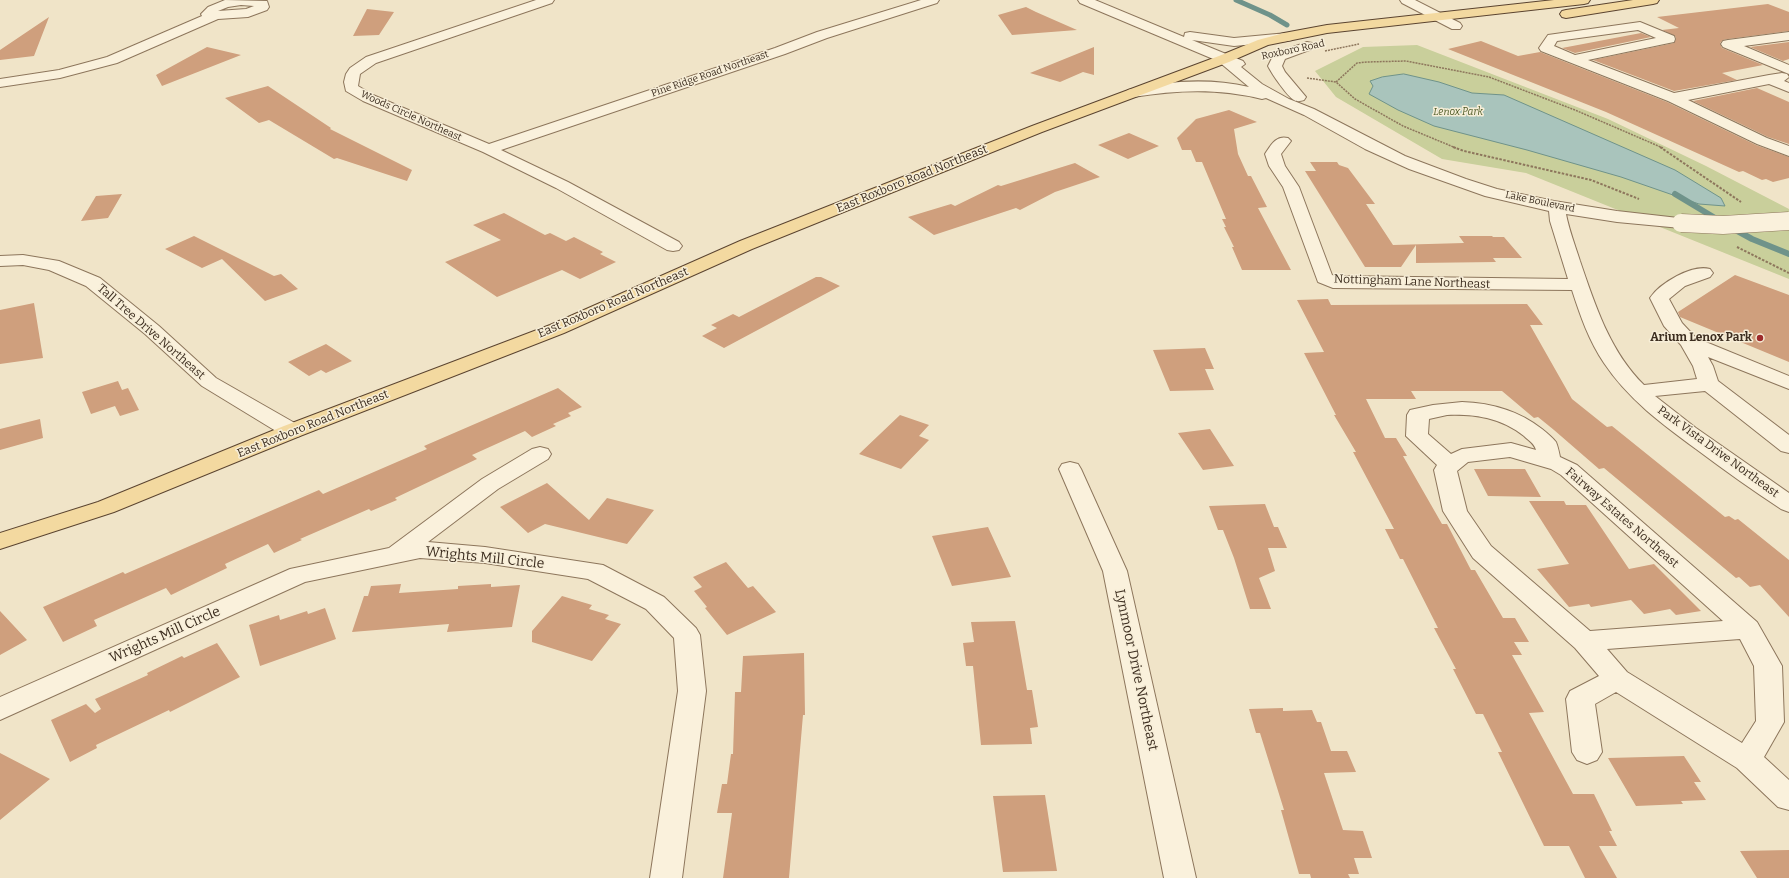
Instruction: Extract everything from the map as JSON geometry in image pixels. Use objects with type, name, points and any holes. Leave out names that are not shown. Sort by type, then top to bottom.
[{"type":"main road","name":"Roxboro Road","points":[[1224,59],[1253,46],[1288,37],[1348,27],[1584,0]]},
{"type":"main road","points":[[1372,37],[1610,8],[1654,0]]},
{"type":"main road","name":"Roxboro Road","points":[[1224,59],[1264,57],[1321,44]]},
{"type":"main road","name":"East Roxboro Road Northeast","points":[[0,541],[106,507],[292,430],[557,329],[746,245],[1037,129],[1224,59]]},
{"type":"street","name":"Woods Circle Northeast","points":[[548,0],[371,60],[356,69],[350,78],[351,88],[368,98],[488,149],[562,185],[673,246]]},
{"type":"street","name":"Pine Ridge Road Northeast","points":[[488,149],[780,51],[822,35],[932,0]]},
{"type":"street","points":[[1084,0],[1224,59]]},
{"type":"street","points":[[1406,0],[1456,26]]},
{"type":"street","points":[[0,83],[60,74],[112,60],[216,15]]},
{"type":"street","points":[[1574,59],[1669,39],[1640,26],[1553,38],[1546,48],[1673,98],[1762,141],[1789,151]]},
{"type":"street","points":[[1161,33],[1234,42],[1288,37]]},
{"type":"street","points":[[1789,36],[1728,44],[1789,70]]},
{"type":"street","name":"Lake Boulevard","points":[[1307,46],[1279,57],[1275,66],[1279,74],[1299,97],[1308,111]]},
{"type":"street","name":"Lake Boulevard","points":[[1224,59],[1252,68],[1299,97]]},
{"type":"street","name":"Lake Boulevard","points":[[1224,59],[1237,72],[1281,101]]},
{"type":"street","points":[[1673,98],[1789,76]]},
{"type":"street","points":[[1770,80],[1789,88]]},
{"type":"street","name":"Lake Boulevard","points":[[1133,93],[1185,86],[1223,86],[1254,93],[1308,111],[1395,158],[1430,172],[1473,187],[1557,208],[1641,220],[1681,223],[1723,225],[1789,221]]},
{"type":"street","name":"Nottingham Lane Northeast","points":[[1283,141],[1272,154],[1277,166],[1291,188],[1324,278],[1333,282],[1579,285]]},
{"type":"street","name":"Park Vista Drive Northeast","points":[[1557,208],[1559,221],[1579,285],[1604,347],[1628,382],[1666,417],[1745,475],[1789,504]]},
{"type":"street","name":"Tall Tree Drive Northeast","points":[[0,261],[23,260],[53,265],[93,282],[152,330],[209,382],[292,430]]},
{"type":"street","points":[[1704,273],[1678,282],[1659,298],[1674,326],[1689,342],[1703,366],[1709,384],[1789,446]]},
{"type":"street","points":[[1689,342],[1789,383]]},
{"type":"street","points":[[1639,392],[1709,384]]},
{"type":"street","points":[[1550,461],[1544,442],[1521,423],[1494,412],[1465,407],[1441,409],[1418,415],[1417,436],[1450,465],[1445,470],[1454,511],[1482,552],[1584,641],[1617,679],[1747,760],[1789,798]]},
{"type":"street","name":"Fairway Estates Northeast","points":[[1450,465],[1462,456],[1511,450],[1559,464],[1569,470],[1748,629],[1768,666],[1770,722],[1747,760]]},
{"type":"street","points":[[395,555],[490,484],[540,454]]},
{"type":"street","name":"Lynmoor Drive Northeast","points":[[1070,469],[1115,571],[1180,878]]},
{"type":"street","name":"Wrights Mill Circle","points":[[0,710],[299,575],[420,550],[478,554],[594,572],[655,603],[687,635],[692,691],[666,878]]},
{"type":"street","points":[[1584,641],[1748,629]]},
{"type":"street","points":[[1587,752],[1580,699],[1617,679]]},
{"type":"path","points":[[1336,82],[1357,62],[1406,61],[1489,77],[1575,110],[1666,149],[1742,203]]},
{"type":"path","points":[[1302,77],[1336,82],[1355,99],[1403,126],[1464,151],[1592,180],[1641,200]]},
{"type":"green space","name":"Lenox Park","points":[[1417,45],[1608,119],[1706,166],[1789,209],[1789,279],[1526,173],[1442,159],[1336,97],[1315,71],[1363,47]]},
{"type":"water","points":[[1404,74],[1439,82],[1472,93],[1504,95],[1675,170],[1721,198],[1725,206],[1699,204],[1621,177],[1527,150],[1434,126],[1398,110],[1369,94],[1373,86],[1370,81],[1382,77]]},
{"type":"building","points":[[1768,4],[1789,12],[1789,31],[1728,39],[1723,40],[1720,43],[1722,48],[1763,65],[1722,73],[1737,80],[1674,91],[1593,60],[1674,43],[1676,39],[1675,36],[1662,30],[1679,28],[1657,17]]},
{"type":"building","points":[[1026,7],[1077,30],[1012,35],[998,15]]},
{"type":"building","points":[[367,9],[394,12],[379,35],[353,36]]},
{"type":"building","points":[[49,17],[34,56],[0,60],[0,50]]},
{"type":"building","points":[[1641,33],[1651,37],[1575,53],[1562,48]]},
{"type":"building","points":[[1481,41],[1518,56],[1540,52],[1667,102],[1756,145],[1789,157],[1789,178],[1773,182],[1766,179],[1762,180],[1743,171],[1739,172],[1606,112],[1448,49]]},
{"type":"building","points":[[1789,42],[1789,59],[1783,61],[1750,47]]},
{"type":"building","points":[[207,47],[241,55],[162,86],[156,75]]},
{"type":"building","points":[[1094,47],[1094,75],[1083,72],[1060,82],[1030,73]]},
{"type":"building","points":[[268,86],[331,128],[330,129],[412,170],[407,181],[337,158],[334,159],[269,120],[259,123],[225,98]]},
{"type":"building","points":[[1757,88],[1789,102],[1789,144],[1768,137],[1693,101]]},
{"type":"building","points":[[1229,110],[1257,122],[1234,129],[1238,154],[1248,176],[1251,176],[1267,207],[1258,208],[1291,270],[1242,270],[1232,247],[1234,247],[1224,227],[1226,227],[1222,219],[1226,219],[1202,162],[1196,162],[1191,150],[1182,150],[1177,138],[1196,119]]},
{"type":"building","points":[[1129,133],[1159,146],[1128,159],[1098,145]]},
{"type":"building","points":[[1310,162],[1337,162],[1339,165],[1348,168],[1375,204],[1366,204],[1393,245],[1464,243],[1459,236],[1504,237],[1522,258],[1493,258],[1496,262],[1416,263],[1416,245],[1401,267],[1365,267],[1305,171],[1316,171]]},
{"type":"building","points":[[1075,163],[1100,177],[1055,192],[1020,210],[1016,208],[934,235],[908,217],[951,204],[955,206],[998,185],[1001,186]]},
{"type":"building","points":[[122,194],[108,218],[81,221],[96,196]]},
{"type":"building","points":[[504,213],[545,235],[550,233],[566,241],[574,237],[603,252],[600,254],[616,262],[580,279],[562,270],[497,297],[445,262],[501,240],[473,225]]},
{"type":"building","points":[[194,236],[274,276],[281,274],[298,289],[265,301],[222,259],[202,268],[165,249]]},
{"type":"building","name":"Arium Lenox Park","points":[[1735,275],[1789,295],[1789,362],[1680,317],[1678,312]]},
{"type":"building","points":[[816,277],[821,277],[840,286],[724,348],[702,336],[717,328],[711,325],[733,314],[739,317]]},
{"type":"building","points":[[1328,299],[1331,305],[1527,304],[1543,325],[1530,325],[1572,399],[1607,427],[1612,426],[1725,517],[1729,516],[1735,520],[1738,519],[1789,560],[1789,617],[1760,585],[1750,587],[1739,577],[1736,578],[1604,468],[1599,469],[1538,417],[1534,418],[1502,391],[1411,391],[1416,399],[1366,399],[1385,438],[1396,438],[1407,456],[1403,456],[1442,524],[1447,524],[1471,570],[1475,570],[1503,618],[1515,618],[1529,642],[1514,642],[1522,655],[1512,655],[1544,712],[1529,713],[1573,794],[1594,794],[1612,831],[1609,831],[1617,846],[1599,846],[1617,878],[1585,878],[1569,846],[1544,846],[1498,752],[1502,752],[1483,714],[1476,714],[1453,669],[1456,669],[1434,628],[1438,628],[1403,559],[1400,559],[1385,529],[1394,529],[1353,452],[1356,452],[1334,415],[1336,415],[1304,353],[1324,352],[1297,300]]},
{"type":"building","points":[[34,303],[43,358],[0,364],[0,310]]},
{"type":"building","points":[[326,344],[352,361],[326,373],[321,370],[309,376],[288,362]]},
{"type":"building","points":[[1205,348],[1214,369],[1205,369],[1214,390],[1170,391],[1153,350]]},
{"type":"building","points":[[118,381],[122,390],[128,388],[139,410],[120,416],[115,406],[91,414],[82,392]]},
{"type":"building","points":[[558,388],[582,407],[568,413],[571,416],[553,424],[556,426],[532,437],[525,431],[472,455],[477,459],[395,498],[397,500],[371,511],[369,509],[300,539],[302,540],[274,553],[268,544],[225,564],[227,568],[171,595],[166,588],[94,620],[97,626],[63,642],[43,607],[123,572],[125,574],[319,490],[323,494],[427,449],[424,446]]},
{"type":"building","points":[[900,415],[929,425],[919,436],[929,440],[901,469],[859,454]]},
{"type":"building","points":[[40,419],[43,438],[0,450],[0,429]]},
{"type":"building","points":[[1210,429],[1234,466],[1203,470],[1178,433]]},
{"type":"building","points":[[1474,469],[1525,469],[1541,497],[1488,496]]},
{"type":"building","points":[[547,483],[589,520],[607,498],[654,510],[627,544],[545,524],[528,533],[500,507]]},
{"type":"building","points":[[1529,501],[1564,501],[1566,505],[1586,505],[1629,569],[1654,564],[1701,611],[1676,615],[1670,609],[1644,614],[1631,600],[1591,607],[1589,604],[1569,607],[1537,569],[1569,564]]},
{"type":"building","points":[[1265,504],[1274,527],[1278,527],[1287,548],[1268,548],[1275,571],[1259,578],[1271,609],[1250,609],[1234,558],[1223,530],[1218,530],[1209,506]]},
{"type":"building","points":[[988,527],[1011,577],[952,586],[932,536]]},
{"type":"building","points":[[726,562],[748,588],[753,586],[776,612],[727,635],[705,608],[707,607],[694,591],[702,587],[693,577]]},
{"type":"building","points":[[401,584],[399,593],[458,589],[458,586],[491,584],[491,587],[520,585],[512,627],[447,632],[449,624],[352,632],[364,596],[368,596],[371,586]]},
{"type":"building","points":[[562,596],[592,605],[589,609],[609,615],[605,619],[621,624],[592,661],[532,642],[532,631]]},
{"type":"building","points":[[325,608],[336,639],[260,666],[249,625],[279,615],[280,620],[307,611],[308,614]]},
{"type":"building","points":[[0,611],[27,640],[0,655]]},
{"type":"building","points":[[1015,621],[1027,690],[1032,690],[1038,727],[1030,728],[1032,744],[981,745],[973,666],[966,666],[963,643],[974,642],[971,622]]},
{"type":"building","points":[[217,643],[240,677],[170,712],[169,710],[96,745],[97,748],[70,762],[51,720],[86,704],[95,713],[101,709],[95,699],[148,675],[147,673],[182,656],[184,658]]},
{"type":"building","points":[[804,653],[805,715],[803,715],[789,878],[723,878],[732,813],[717,813],[722,784],[727,784],[731,754],[733,754],[735,692],[741,692],[743,656]]},
{"type":"building","points":[[1283,708],[1283,711],[1312,710],[1317,722],[1321,722],[1331,751],[1347,751],[1356,772],[1324,773],[1343,830],[1363,831],[1372,858],[1354,858],[1359,874],[1348,874],[1350,878],[1311,878],[1310,874],[1299,874],[1281,810],[1284,810],[1260,733],[1256,733],[1249,709]]},
{"type":"building","points":[[0,753],[50,779],[0,820]]},
{"type":"building","points":[[1684,756],[1701,782],[1694,782],[1706,800],[1681,801],[1683,804],[1636,806],[1608,758]]},
{"type":"building","points":[[1045,795],[1057,871],[1003,872],[993,796]]},
{"type":"building","points":[[1789,850],[1789,878],[1757,878],[1740,851]]},
{"type":"waterway","points":[[1236,0],[1270,15],[1287,25]]},
{"type":"waterway","points":[[1675,194],[1720,221]]},
{"type":"waterway","points":[[1732,228],[1752,239],[1789,254]]},
{"type":"place","name":"Arium Lenox Park","points":[[1760,338]]}]
